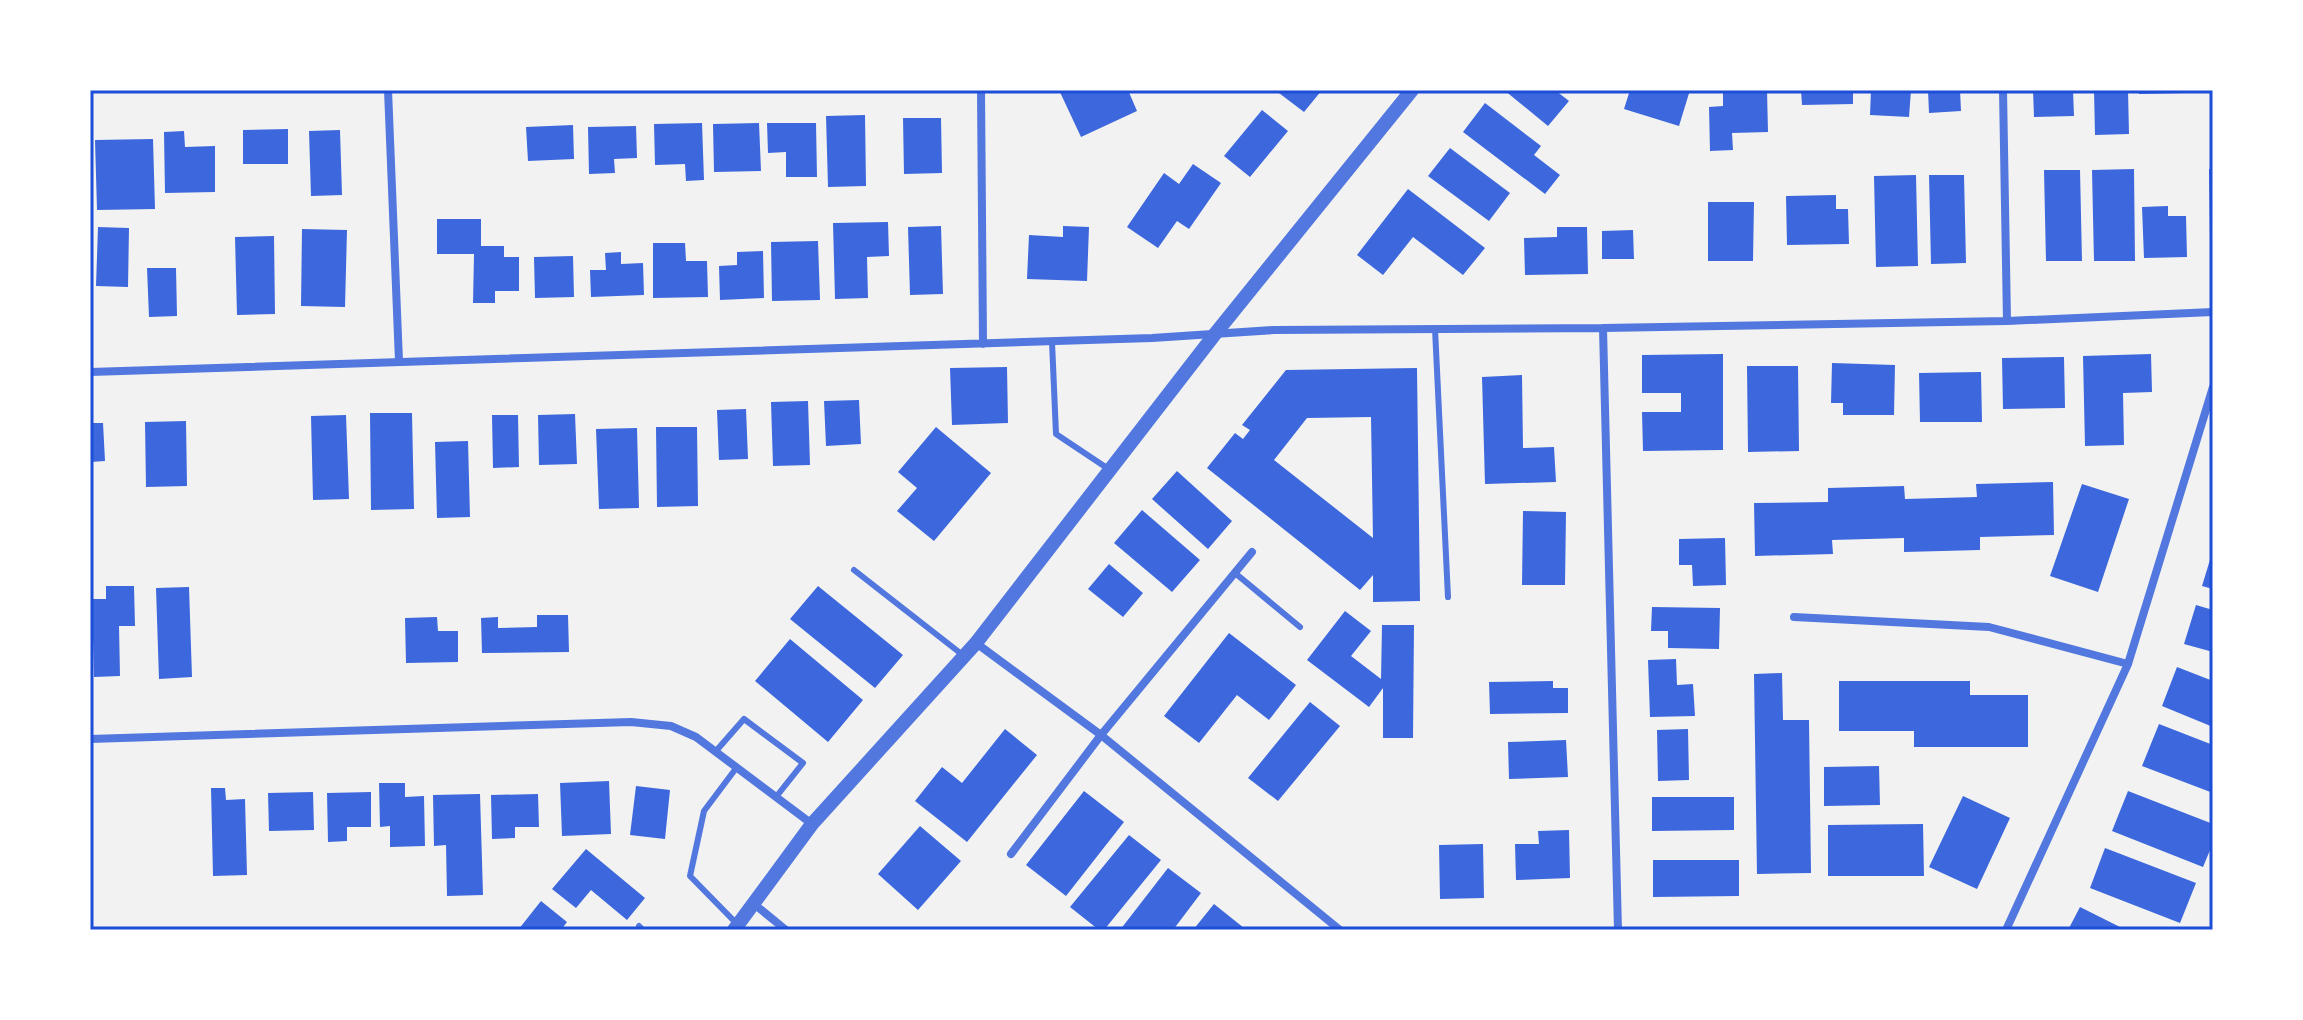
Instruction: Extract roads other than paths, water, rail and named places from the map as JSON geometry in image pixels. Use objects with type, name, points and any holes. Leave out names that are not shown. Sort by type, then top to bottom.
[{"type":"street","points":[[388,90],[399,361]]},
{"type":"street","points":[[981,90],[983,344]]},
{"type":"street","points":[[736,927],[812,824],[976,643],[1215,334],[1412,90]]},
{"type":"street","points":[[2003,90],[2007,321]]},
{"type":"street","points":[[90,372],[1052,342],[1274,330],[2007,321],[2213,312]]},
{"type":"street","points":[[1603,328],[1618,930]]},
{"type":"street","points":[[2006,930],[2128,664],[2213,387]]},
{"type":"street","points":[[1011,854],[1101,735],[1252,552]]},
{"type":"street","points":[[1794,617],[1989,627],[2128,664]]},
{"type":"street","points":[[976,643],[1101,735],[1340,930]]},
{"type":"street","points":[[90,739],[631,722],[671,726],[696,737],[812,824]]},
{"type":"street","points":[[754,904],[786,930]]},
{"type":"lane","points":[[1435,329],[1448,597]]},
{"type":"lane","points":[[1052,342],[1056,434],[1110,470]]},
{"type":"lane","points":[[854,570],[964,656]]},
{"type":"lane","points":[[1235,573],[1300,627]]},
{"type":"lane","points":[[716,751],[744,719],[803,763],[776,797]]},
{"type":"lane","points":[[736,927],[690,876],[704,811],[737,767]]}]
